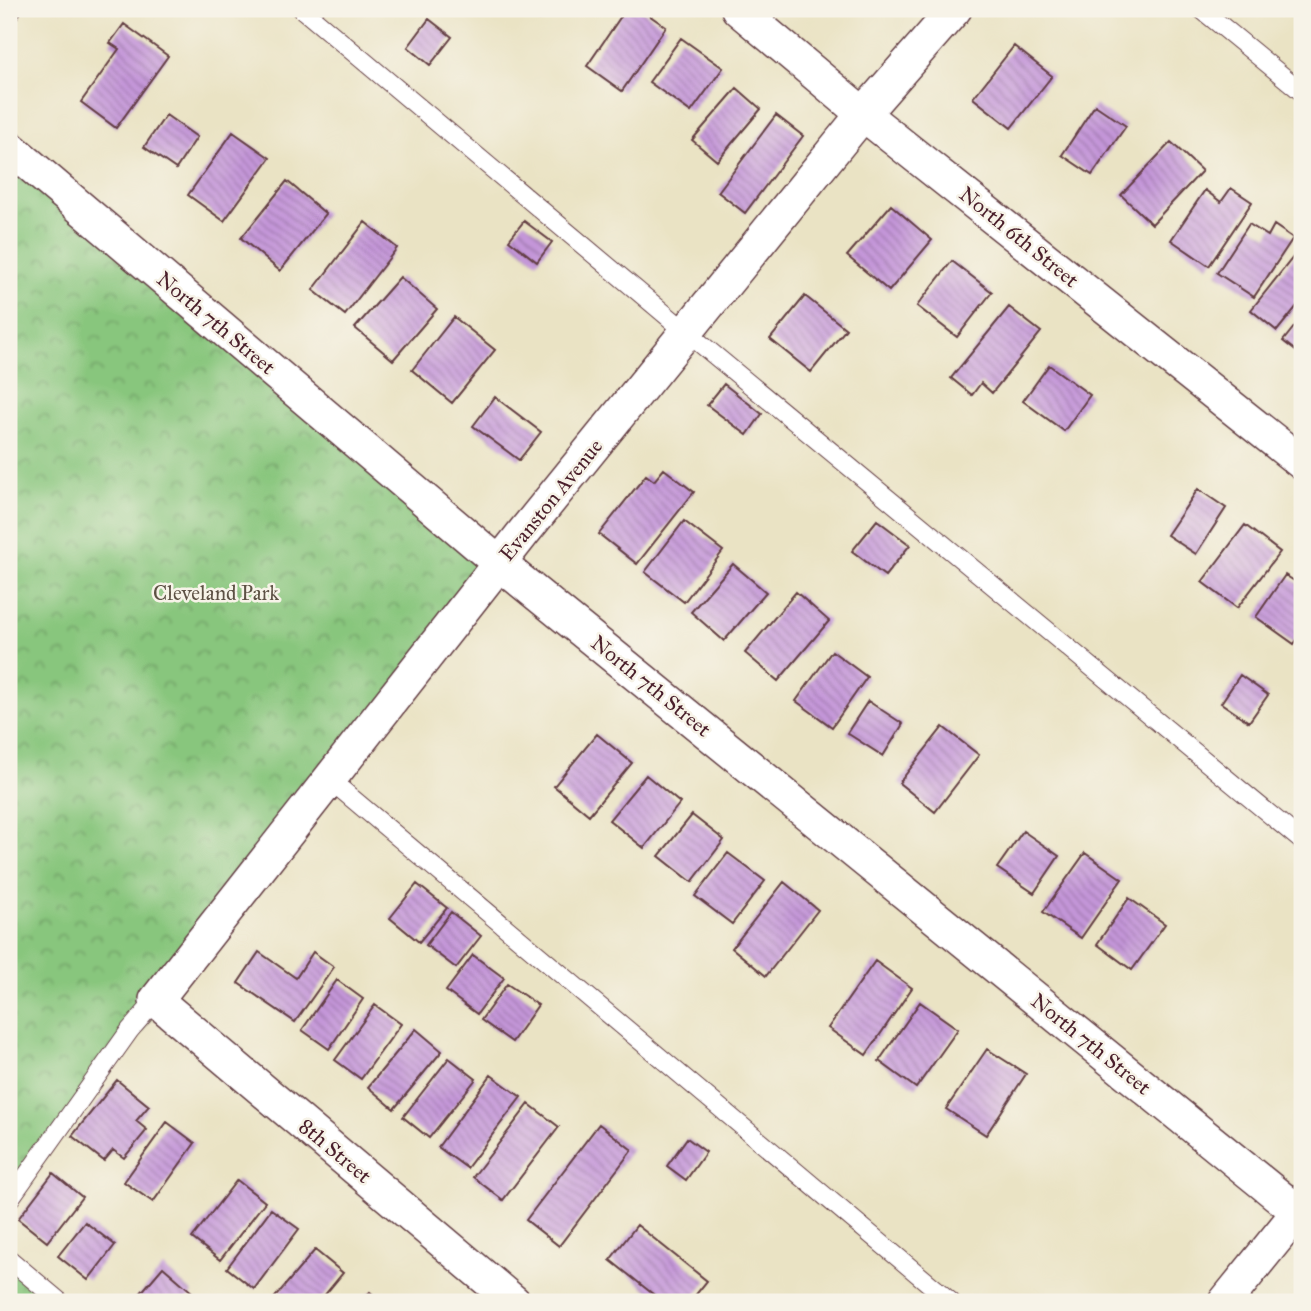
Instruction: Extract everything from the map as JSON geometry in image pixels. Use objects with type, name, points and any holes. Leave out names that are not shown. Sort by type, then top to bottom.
[{"type":"street","name":"North 6th Street","points":[[738,9],[863,114],[1302,463]]},
{"type":"street","name":"Evanston Avenue","points":[[156,1000],[500,564],[863,114],[956,9]]},
{"type":"street","name":"North 7th Street","points":[[9,147],[500,564],[1301,1212]]},
{"type":"street","name":"8th Street","points":[[156,1000],[514,1302]]},
{"type":"street","points":[[1225,1302],[1301,1212]]},
{"type":"lane","points":[[302,9],[1302,841]]},
{"type":"lane","points":[[1201,9],[1302,92]]},
{"type":"lane","points":[[329,779],[951,1302]]},
{"type":"lane","points":[[9,1200],[130,1030],[156,1000]]},
{"type":"lane","points":[[9,1259],[60,1302]]},
{"type":"green space","name":"Cleveland Park","points":[[9,147],[500,564],[9,1203]]},
{"type":"green space","points":[[9,1255],[65,1302],[9,1302]]},
{"type":"building","points":[[9,9],[23,9],[9,29]]},
{"type":"building","points":[[527,9],[547,9],[538,19]]},
{"type":"building","points":[[626,9],[640,9],[666,27],[622,91],[587,66]]},
{"type":"building","points":[[429,19],[452,37],[430,65],[408,47]]},
{"type":"building","points":[[124,24],[168,56],[116,128],[81,102],[119,49],[110,43]]},
{"type":"building","points":[[681,38],[723,68],[691,112],[649,82]]},
{"type":"building","points":[[1014,46],[1052,76],[1011,128],[973,98]]},
{"type":"building","points":[[737,88],[761,109],[717,161],[692,140]]},
{"type":"building","points":[[1095,105],[1126,126],[1092,175],[1062,155]]},
{"type":"building","points":[[166,115],[197,137],[176,169],[144,147]]},
{"type":"building","points":[[776,115],[803,136],[745,213],[718,192]]},
{"type":"building","points":[[233,132],[270,158],[224,221],[188,195]]},
{"type":"building","points":[[1171,142],[1202,171],[1152,224],[1121,195]]},
{"type":"building","points":[[287,181],[326,214],[280,271],[241,238]]},
{"type":"building","points":[[1231,188],[1252,202],[1209,266],[1171,240],[1205,190],[1221,202]]},
{"type":"building","points":[[891,205],[932,240],[889,291],[847,256]]},
{"type":"building","points":[[524,221],[552,242],[537,262],[509,240]]},
{"type":"building","points":[[365,222],[397,248],[345,315],[313,290]]},
{"type":"building","points":[[1249,224],[1268,236],[1274,225],[1293,238],[1254,297],[1217,273]]},
{"type":"building","points":[[1302,246],[1302,300],[1277,331],[1251,310]]},
{"type":"building","points":[[952,261],[992,292],[957,337],[917,306]]},
{"type":"building","points":[[400,277],[437,309],[393,360],[355,328]]},
{"type":"building","points":[[805,296],[846,329],[811,372],[770,339]]},
{"type":"building","points":[[1009,307],[1041,332],[992,393],[981,383],[972,395],[951,378]]},
{"type":"building","points":[[454,317],[495,350],[452,403],[412,370]]},
{"type":"building","points":[[1302,317],[1302,356],[1283,341]]},
{"type":"building","points":[[1049,365],[1090,395],[1064,431],[1023,401]]},
{"type":"building","points":[[724,384],[762,414],[747,435],[707,405]]},
{"type":"building","points":[[495,397],[541,432],[519,460],[473,426]]},
{"type":"building","points":[[664,469],[694,492],[637,564],[599,534],[646,475],[654,481]]},
{"type":"building","points":[[1198,489],[1226,508],[1196,554],[1167,535]]},
{"type":"building","points":[[877,520],[910,545],[885,576],[852,551]]},
{"type":"building","points":[[684,521],[723,551],[684,602],[645,572]]},
{"type":"building","points":[[1245,525],[1280,552],[1237,608],[1202,582]]},
{"type":"building","points":[[733,564],[766,592],[724,641],[691,612]]},
{"type":"building","points":[[1285,575],[1302,586],[1302,633],[1294,644],[1256,617]]},
{"type":"building","points":[[796,592],[829,621],[778,681],[745,653]]},
{"type":"building","points":[[832,651],[867,677],[832,727],[796,701]]},
{"type":"building","points":[[1240,675],[1268,695],[1249,722],[1221,703]]},
{"type":"building","points":[[868,701],[903,724],[883,756],[847,733]]},
{"type":"building","points":[[943,727],[979,755],[935,812],[899,783]]},
{"type":"building","points":[[597,734],[632,763],[589,815],[554,786]]},
{"type":"building","points":[[646,775],[680,803],[644,848],[609,820]]},
{"type":"building","points":[[692,815],[724,840],[692,882],[659,856]]},
{"type":"building","points":[[1023,831],[1059,856],[1034,893],[997,868]]},
{"type":"building","points":[[728,853],[765,881],[732,924],[695,896]]},
{"type":"building","points":[[1085,853],[1122,879],[1081,938],[1043,912]]},
{"type":"building","points":[[784,882],[818,910],[766,976],[732,948]]},
{"type":"building","points":[[417,884],[447,908],[419,942],[390,918]]},
{"type":"building","points":[[1129,898],[1165,924],[1132,970],[1097,944]]},
{"type":"building","points":[[451,912],[481,936],[456,968],[426,945]]},
{"type":"building","points":[[259,952],[296,978],[313,952],[334,967],[295,1022],[238,983]]},
{"type":"building","points":[[473,955],[504,978],[477,1014],[446,991]]},
{"type":"building","points":[[875,961],[912,988],[866,1055],[828,1028]]},
{"type":"building","points":[[337,980],[363,999],[329,1049],[302,1030]]},
{"type":"building","points":[[507,984],[538,1005],[512,1042],[481,1020]]},
{"type":"building","points":[[920,1002],[958,1029],[916,1088],[879,1061]]},
{"type":"building","points":[[375,1005],[401,1024],[361,1079],[335,1060]]},
{"type":"building","points":[[416,1029],[442,1051],[394,1109],[368,1087]]},
{"type":"building","points":[[987,1049],[1026,1074],[986,1135],[946,1109]]},
{"type":"building","points":[[449,1058],[476,1079],[429,1138],[403,1117]]},
{"type":"building","points":[[491,1075],[521,1097],[467,1168],[438,1147]]},
{"type":"building","points":[[117,1080],[149,1106],[136,1121],[147,1130],[124,1158],[113,1150],[104,1161],[72,1136]]},
{"type":"building","points":[[529,1104],[559,1127],[503,1200],[473,1177]]},
{"type":"building","points":[[167,1122],[195,1143],[153,1202],[124,1182]]},
{"type":"building","points":[[599,1124],[632,1150],[559,1246],[526,1220]]},
{"type":"building","points":[[687,1138],[706,1152],[686,1180],[667,1166]]},
{"type":"building","points":[[53,1173],[82,1197],[47,1242],[18,1219]]},
{"type":"building","points":[[237,1180],[265,1202],[220,1260],[192,1238]]},
{"type":"building","points":[[271,1209],[299,1229],[254,1289],[227,1268]]},
{"type":"building","points":[[85,1222],[115,1245],[88,1280],[58,1256]]},
{"type":"building","points":[[637,1225],[707,1281],[690,1302],[663,1302],[610,1260]]},
{"type":"building","points":[[315,1250],[343,1273],[319,1302],[271,1302]]},
{"type":"building","points":[[163,1267],[193,1293],[185,1302],[133,1302]]},
{"type":"building","points":[[370,1292],[382,1302],[361,1302]]}]
